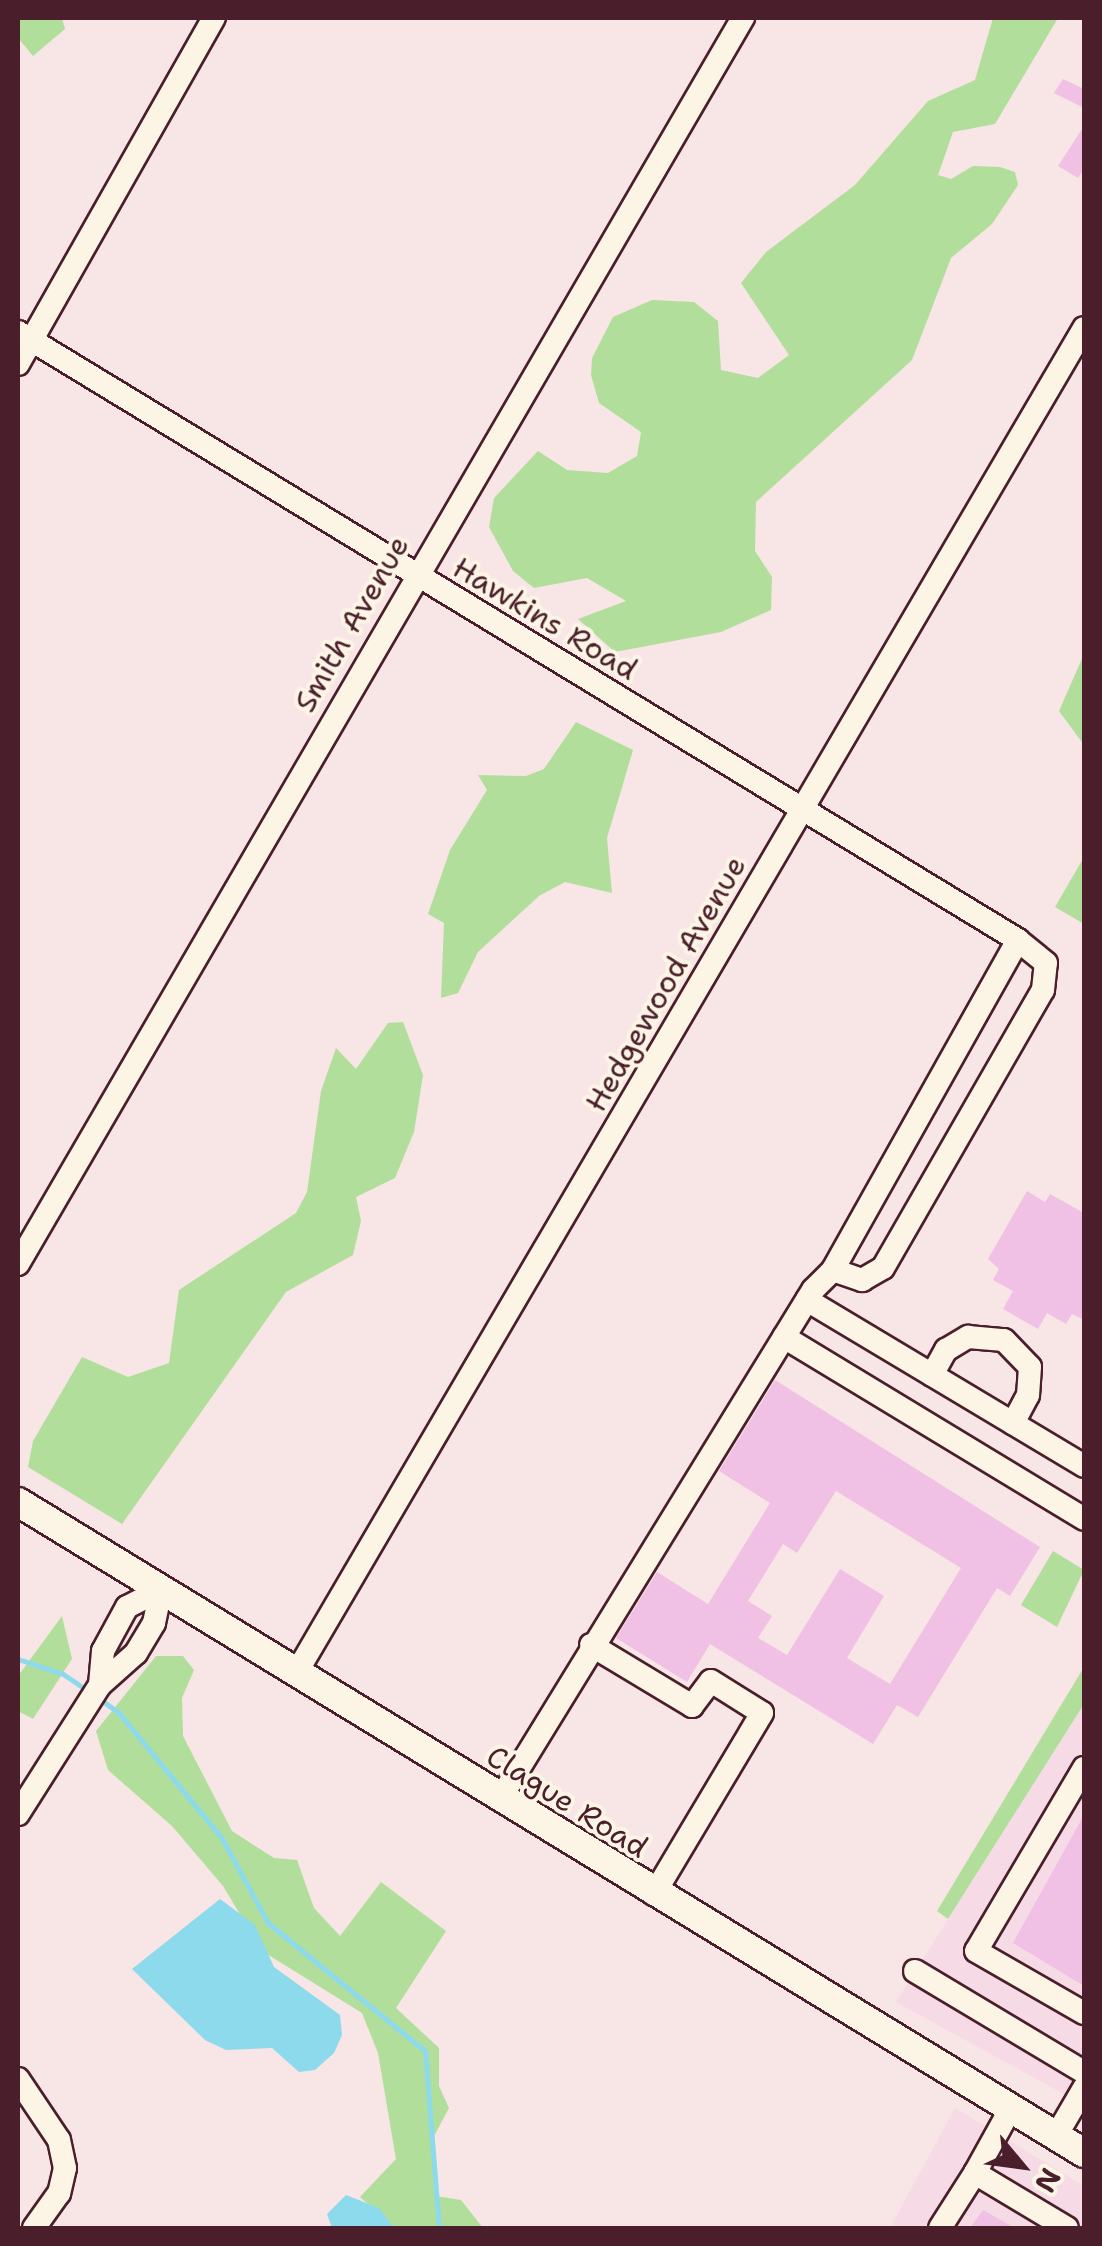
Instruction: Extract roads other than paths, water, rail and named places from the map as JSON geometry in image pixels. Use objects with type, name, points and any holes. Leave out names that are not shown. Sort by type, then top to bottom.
[{"type":"main road","name":"Clague Road","points":[[18,1502],[298,1670],[654,1894],[1084,2153]]},
{"type":"street","points":[[18,364],[24,336],[214,18]]},
{"type":"street","name":"Smith Avenue","points":[[18,1264],[414,576],[743,18]]},
{"type":"street","name":"Hedgewood Avenue","points":[[298,1670],[1084,328]]},
{"type":"street","name":"Hawkins Road","points":[[24,336],[1018,940]]},
{"type":"street","points":[[500,1799],[591,1645],[807,1300],[833,1270],[1018,940],[1046,963],[1043,990],[883,1268],[862,1280],[833,1270]]},
{"type":"street","points":[[807,1300],[1084,1466]]},
{"type":"street","points":[[784,1337],[1084,1520]]},
{"type":"street","points":[[932,1375],[946,1350],[968,1337],[1004,1340],[1030,1368],[1028,1395],[1012,1423]]},
{"type":"street","points":[[18,1814],[94,1695],[136,1654],[154,1623],[160,1590]]},
{"type":"street","points":[[591,1645],[692,1706],[711,1681],[762,1712],[654,1894]]},
{"type":"street","points":[[1084,1768],[976,1951],[1084,2014]]},
{"type":"street","points":[[914,1971],[1084,2072]]},
{"type":"street","points":[[18,2079],[60,2140],[64,2168],[58,2193],[34,2228]]},
{"type":"street","points":[[1056,2136],[1084,2088]]},
{"type":"street","points":[[940,2228],[1011,2108]]},
{"type":"street","points":[[975,2173],[1068,2228]]},
{"type":"water","points":[[220,1899],[255,1925],[274,1967],[340,2015],[342,2035],[334,2053],[315,2070],[299,2072],[272,2048],[226,2050],[205,2040],[132,1969]]},
{"type":"water","points":[[346,2195],[379,2208],[394,2228],[332,2228],[327,2214]]},
{"type":"waterway","points":[[18,1659],[63,1674],[88,1691]]},
{"type":"waterway","points":[[97,1697],[119,1713],[221,1837],[268,1923],[425,2051],[439,2228]]}]
